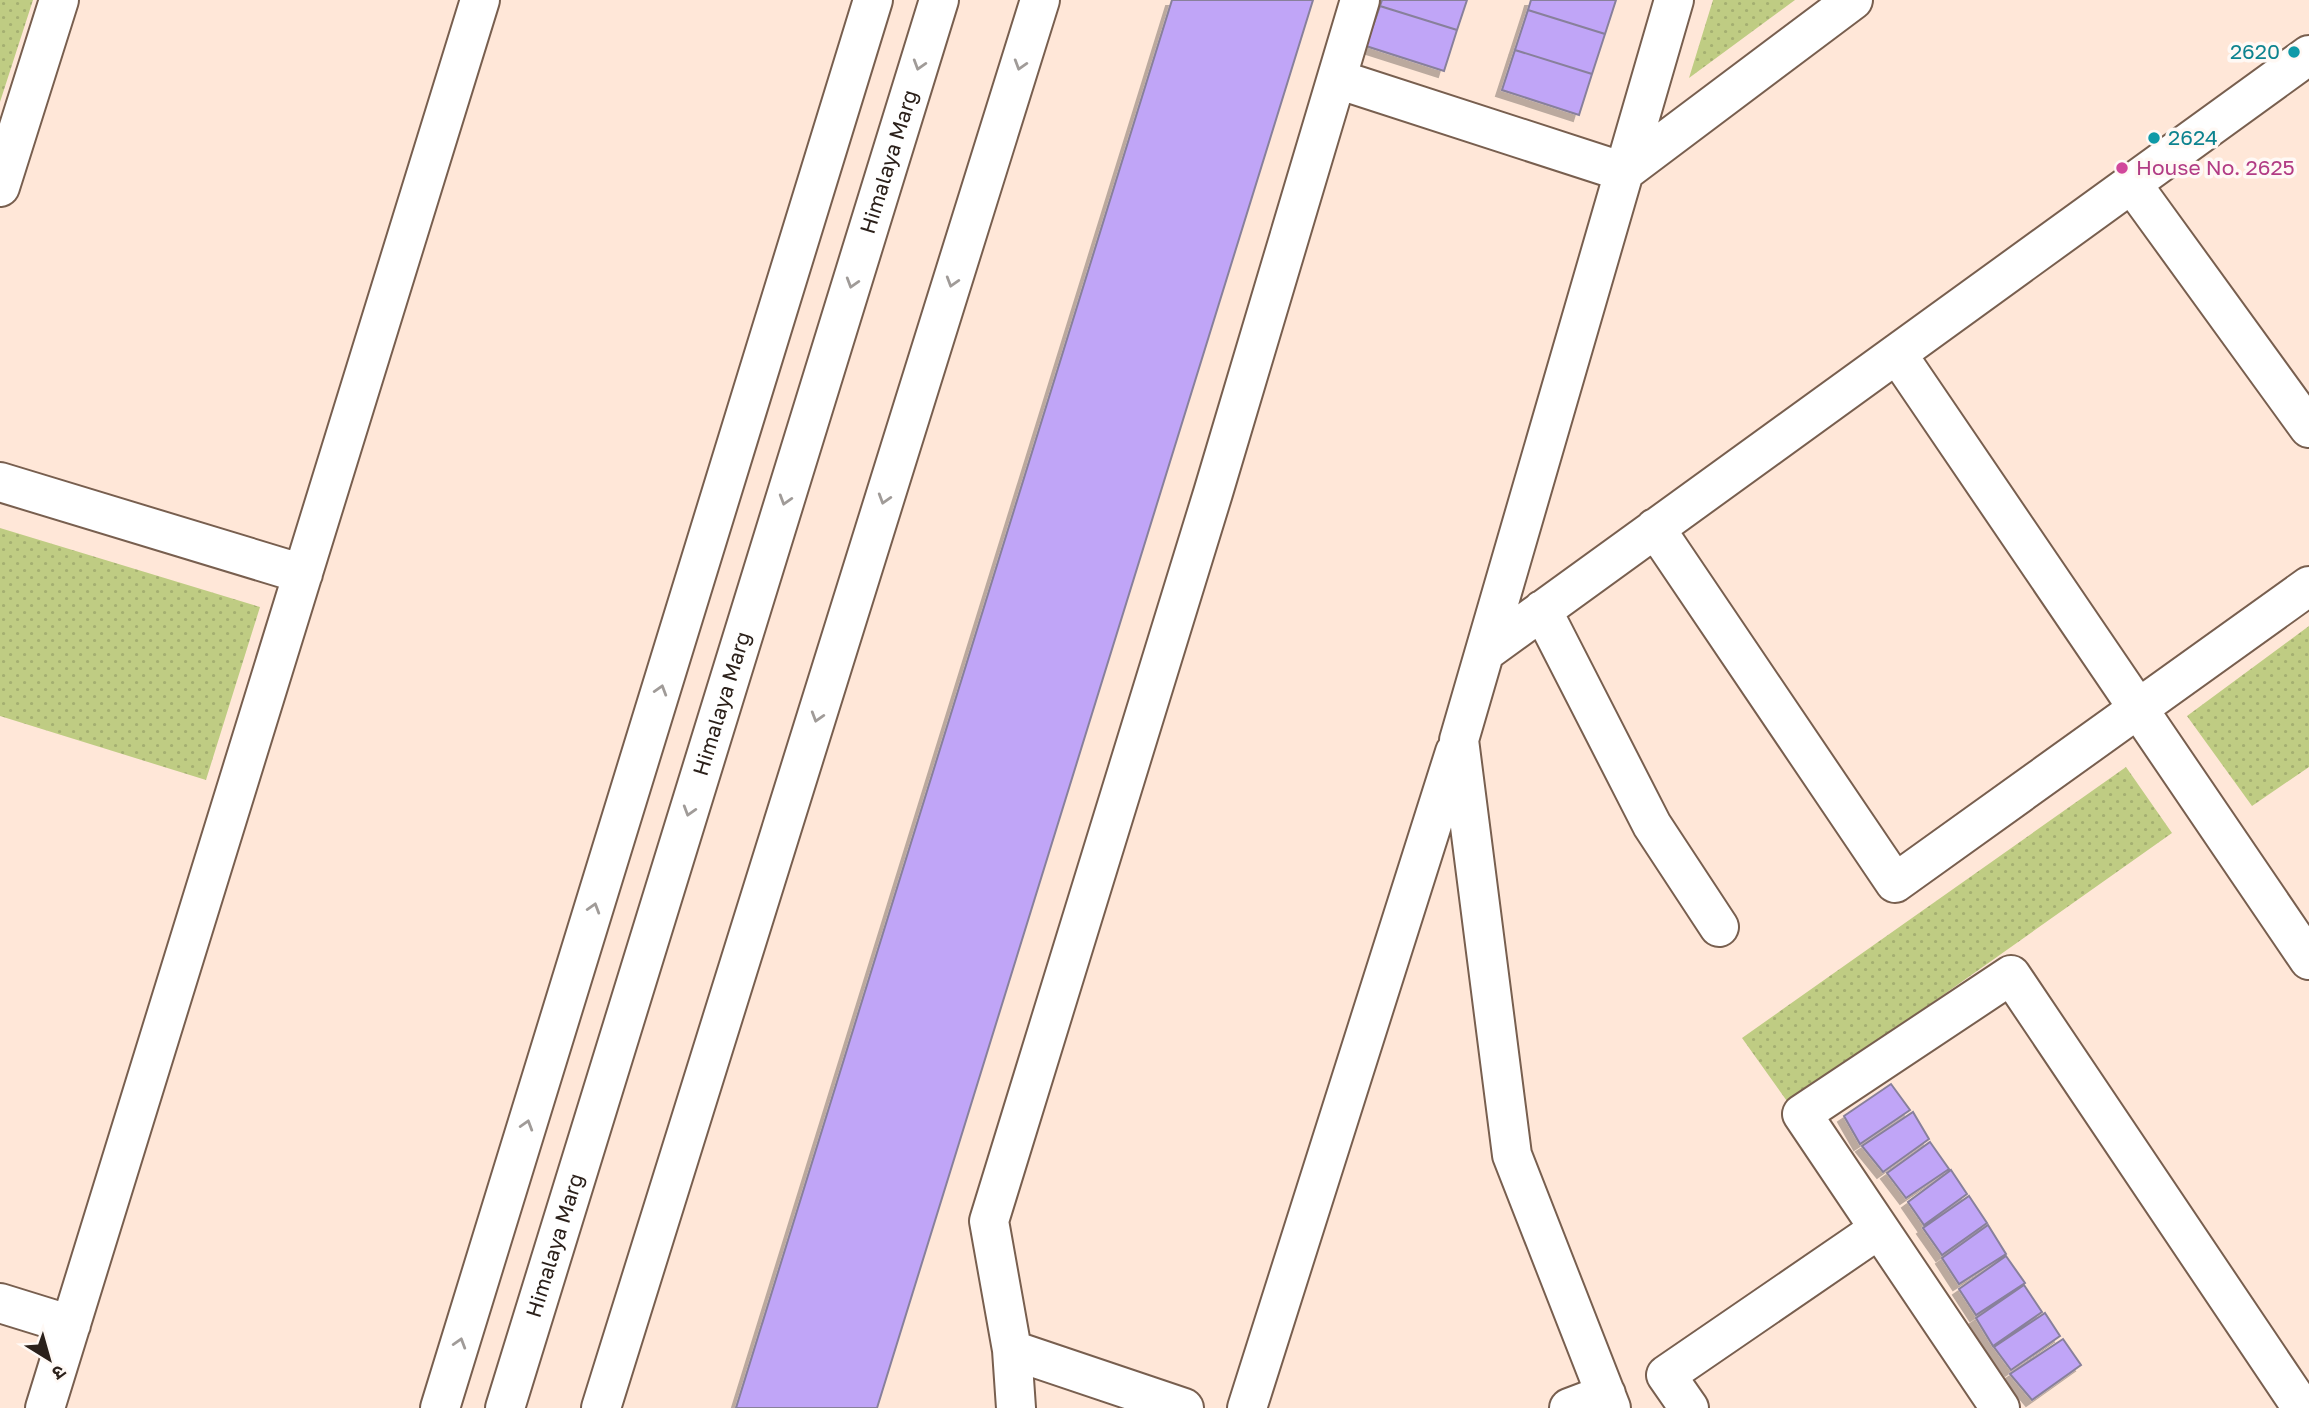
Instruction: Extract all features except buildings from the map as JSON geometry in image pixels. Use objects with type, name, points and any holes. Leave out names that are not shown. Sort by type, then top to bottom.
[{"type":"street","points":[[1,181],[59,0]]},
{"type":"street","points":[[45,1408],[480,0]]},
{"type":"street","points":[[440,1408],[873,0]]},
{"type":"street","name":"Himalaya Marg","points":[[505,1408],[939,0]]},
{"type":"street","points":[[601,1408],[1041,0]]},
{"type":"street","points":[[1016,1408],[1012,1350],[989,1221],[1201,533],[1360,0]]},
{"type":"street","points":[[1247,1408],[1459,740],[1674,0]]},
{"type":"street","points":[[1625,172],[1853,0]]},
{"type":"street","points":[[1485,652],[2309,55]]},
{"type":"street","points":[[1337,79],[1625,172]]},
{"type":"street","points":[[2132,184],[2309,428]]},
{"type":"street","points":[[1897,354],[2309,960]]},
{"type":"street","points":[[0,482],[303,574]]},
{"type":"street","points":[[1655,528],[1895,883],[2309,586]]},
{"type":"street","points":[[1542,610],[1652,825],[1719,927]]},
{"type":"street","points":[[1459,740],[1512,1155],[1609,1401],[1569,1408]]},
{"type":"street","points":[[2000,1408],[1802,1114],[2011,975],[2302,1405]]},
{"type":"street","points":[[1689,1408],[1666,1375],[1879,1229]]},
{"type":"street","points":[[0,1303],[71,1325]]},
{"type":"street","points":[[1012,1350],[1184,1408]]},
{"type":"green space","points":[[0,0],[33,0],[0,102]]},
{"type":"green space","points":[[1713,0],[1795,0],[1689,78]]},
{"type":"green space","points":[[0,528],[260,607],[206,780],[0,716]]},
{"type":"green space","points":[[2309,626],[2309,767],[2252,806],[2187,716]]},
{"type":"green space","points":[[2126,767],[2172,833],[1789,1104],[1742,1038]]},
{"type":"place","name":"2620","points":[[2294,52]]},
{"type":"place","name":"2624","points":[[2154,138]]},
{"type":"place","name":"House No. 2625","points":[[2122,168]]}]
